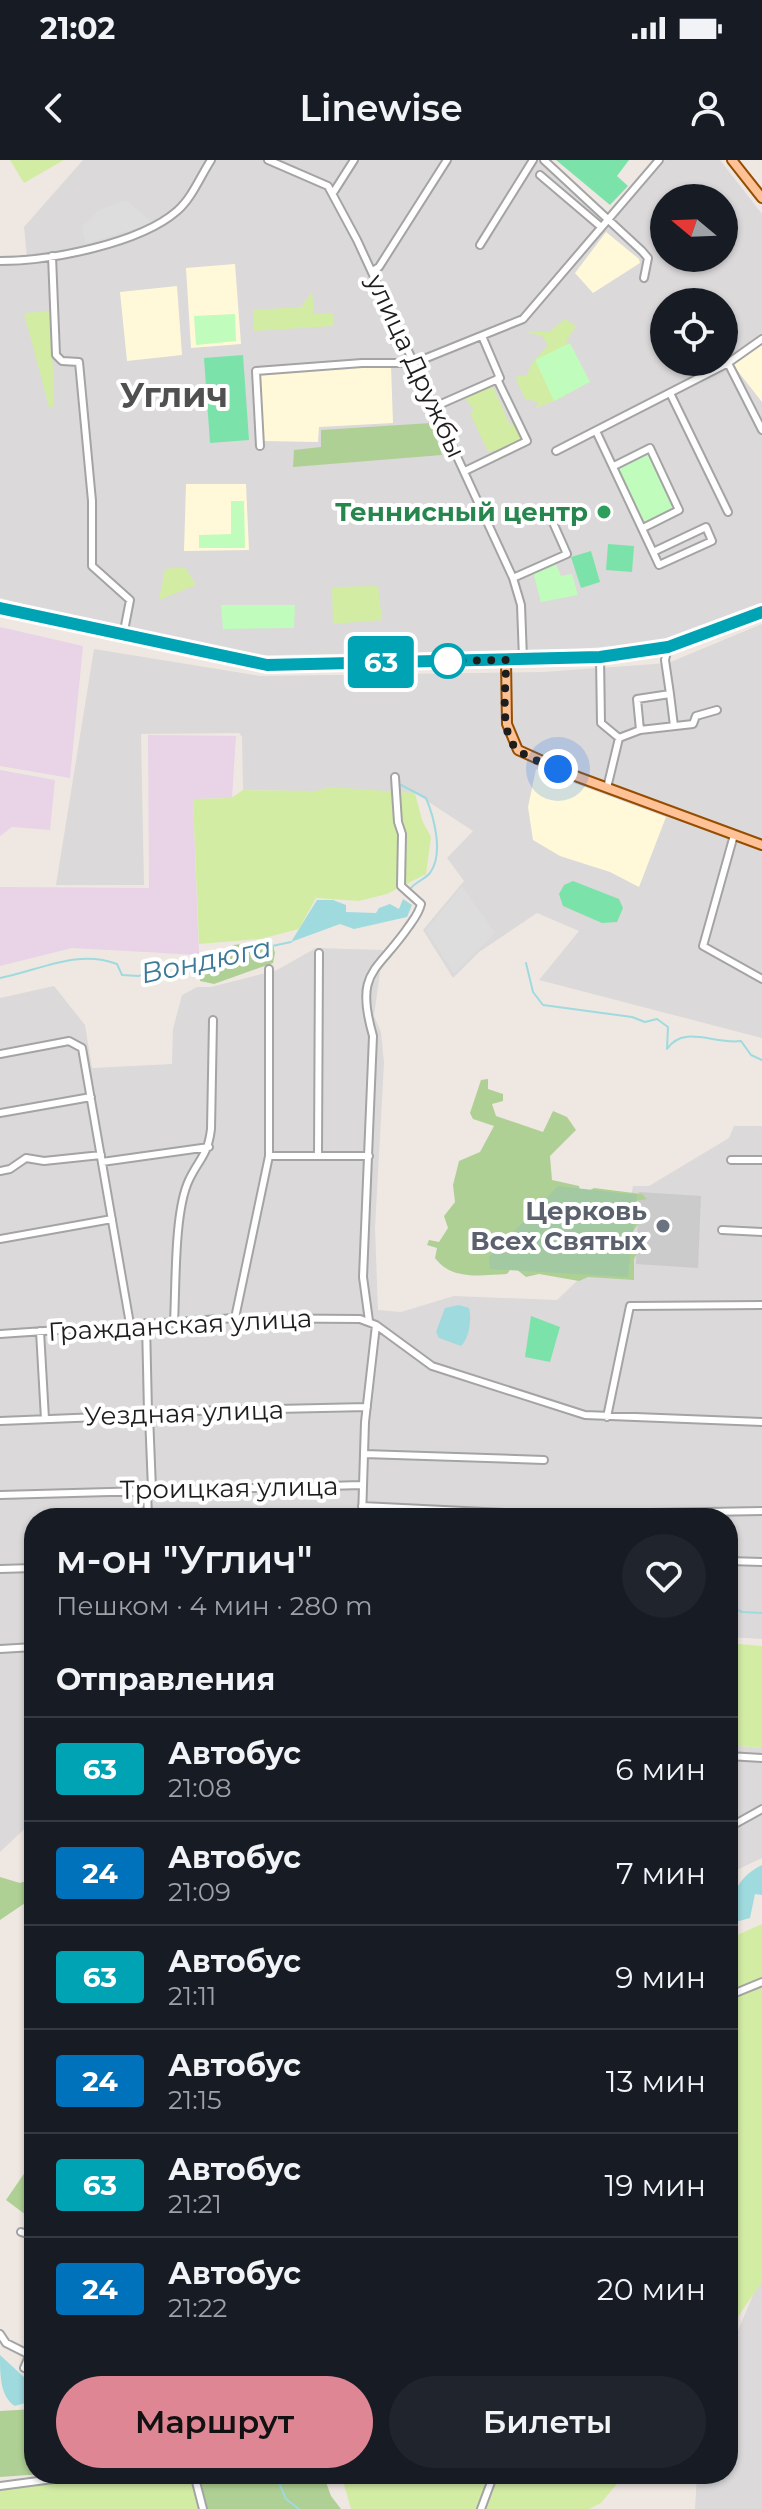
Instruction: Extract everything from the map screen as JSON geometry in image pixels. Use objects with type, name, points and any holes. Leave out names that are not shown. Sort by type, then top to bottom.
[{"type":"main road","points":[[732,160],[762,198]]},
{"type":"main road","points":[[0,608],[267,665],[600,657],[668,647],[762,612]]},
{"type":"main road","points":[[506,660],[507,724],[513,745],[532,758],[762,845]]},
{"type":"street","points":[[0,261],[52,256],[113,241],[159,224],[183,205],[211,160]]},
{"type":"street","points":[[268,160],[320,180],[333,193],[354,160]]},
{"type":"street","points":[[372,271],[379,267],[447,160]]},
{"type":"street","points":[[480,245],[533,160]]},
{"type":"street","points":[[544,160],[609,216],[648,258],[644,278]]},
{"type":"street","points":[[260,446],[256,371],[362,363],[414,363],[530,313],[600,226],[659,160]]},
{"type":"street","points":[[540,175],[600,226]]},
{"type":"street","name":"улица Дружбы","points":[[333,193],[513,578],[521,605],[523,659]]},
{"type":"street","points":[[52,256],[56,355],[62,361],[79,362],[92,501],[92,566],[130,600],[123,636]]},
{"type":"street","points":[[434,407],[500,378],[482,336]]},
{"type":"street","points":[[738,356],[762,339]]},
{"type":"street","points":[[556,451],[703,376]]},
{"type":"street","points":[[735,376],[762,430]]},
{"type":"street","points":[[465,471],[527,441],[497,379]]},
{"type":"street","points":[[670,393],[728,512]]},
{"type":"street","points":[[596,431],[659,565],[712,541],[706,527],[653,552]]},
{"type":"street","points":[[614,466],[650,448],[656,460],[679,510],[643,528]]},
{"type":"street","points":[[513,578],[567,554],[547,509]]},
{"type":"street","points":[[668,647],[665,660],[674,726]]},
{"type":"street","points":[[600,657],[601,723],[619,738]]},
{"type":"street","points":[[640,730],[637,699],[670,694]]},
{"type":"street","points":[[619,738],[640,730],[693,724],[696,716],[717,710]]},
{"type":"street","points":[[607,788],[619,738]]},
{"type":"street","points":[[369,1321],[363,1277],[373,1036],[366,1012],[369,975],[402,937],[421,904],[401,886],[402,834],[398,822],[395,777]]},
{"type":"street","points":[[734,835],[703,946],[762,979]]},
{"type":"street","points":[[318,1155],[319,953]]},
{"type":"street","points":[[235,1318],[269,1156],[269,969]]},
{"type":"street","points":[[174,1323],[184,1202],[189,1179],[209,1147],[213,1020]]},
{"type":"street","points":[[0,1054],[69,1041],[82,1048],[130,1324]]},
{"type":"street","points":[[0,1113],[91,1097]]},
{"type":"street","points":[[0,1171],[10,1169],[26,1158],[44,1161],[102,1158],[209,1147]]},
{"type":"street","points":[[269,1156],[369,1156]]},
{"type":"street","points":[[731,1160],[762,1160]]},
{"type":"street","points":[[0,1239],[112,1219]]},
{"type":"street","points":[[722,1230],[762,1232]]},
{"type":"street","points":[[607,1417],[630,1306],[762,1305]]},
{"type":"street","name":"Гражданская улица","points":[[0,1334],[235,1318],[360,1319],[376,1325],[432,1366],[569,1410],[607,1417],[762,1422]]},
{"type":"street","points":[[146,1323],[149,1508]]},
{"type":"street","points":[[376,1325],[367,1407],[362,1506],[403,1508]]},
{"type":"street","points":[[40,1331],[45,1419]]},
{"type":"street","name":"Уездная улица","points":[[0,1421],[367,1407]]},
{"type":"street","points":[[364,1454],[544,1460]]},
{"type":"street","name":"Троицкая улица","points":[[0,1495],[362,1485]]},
{"type":"street","points":[[738,1511],[762,1511]]},
{"type":"street","points":[[738,1561],[762,1562]]},
{"type":"street","points":[[0,1569],[24,1568]]},
{"type":"street","points":[[0,1649],[24,1648]]},
{"type":"street","points":[[738,1757],[762,1758]]},
{"type":"street","points":[[738,1822],[762,1809]]},
{"type":"street","points":[[738,1992],[762,1982]]},
{"type":"street","points":[[0,2334],[6,2343],[24,2352]]},
{"type":"street","points":[[0,2486],[24,2483]]},
{"type":"street","points":[[197,2484],[203,2509]]},
{"type":"street","points":[[481,2509],[490,2484]]},
{"type":"shaded area","points":[[83,160],[538,160],[608,224],[665,160],[720,160],[762,214],[762,603],[662,642],[566,650],[235,655],[187,646],[0,598],[0,264],[27,257],[24,227]]},
{"type":"shaded area","points":[[126,200],[153,223],[85,244],[82,227],[99,210]]},
{"type":"shaded area","points":[[606,232],[640,263],[593,293],[575,273]]},
{"type":"shaded area","points":[[235,264],[241,344],[191,348],[186,268]]},
{"type":"shaded area","points":[[177,286],[182,355],[127,361],[120,292]]},
{"type":"shaded area","points":[[762,345],[762,402],[738,371],[738,362]]},
{"type":"shaded area","points":[[351,366],[391,366],[393,423],[319,427],[318,442],[263,441],[260,375]]},
{"type":"shaded area","points":[[186,484],[246,484],[249,550],[184,551]]},
{"type":"shaded area","points":[[762,624],[762,1038],[539,980],[579,931],[537,913],[479,952],[453,978],[423,930],[464,881],[447,858],[473,831],[415,793],[243,790],[242,737],[239,733],[141,734],[144,885],[56,885],[94,649],[260,676],[543,672],[668,663]]},
{"type":"shaded area","points":[[0,627],[83,646],[70,778],[0,766]]},
{"type":"shaded area","points":[[148,735],[236,736],[232,798],[193,799],[199,955],[72,948],[0,966],[0,887],[149,888]]},
{"type":"shaded area","points":[[536,769],[666,817],[639,887],[610,872],[560,856],[533,840],[528,807]]},
{"type":"shaded area","points":[[0,770],[55,780],[50,830],[12,827],[0,836]]},
{"type":"shaded area","points":[[462,886],[495,933],[454,974],[426,930]]},
{"type":"shaded area","points":[[316,948],[383,950],[374,1016],[381,1032],[384,1063],[375,1228],[378,1310],[401,1312],[454,1296],[557,1300],[624,1236],[633,1186],[649,1186],[729,1138],[734,1126],[762,1126],[762,1639],[738,1638],[738,1508],[24,1508],[24,1829],[0,1852],[0,998],[54,986],[85,1025],[92,1068],[172,1064],[173,1029],[182,995],[197,987],[211,987],[277,970]]},
{"type":"shaded area","points":[[639,1192],[701,1196],[698,1268],[636,1264]]},
{"type":"shaded area","points":[[738,1746],[762,1748],[762,1858],[738,1869]]},
{"type":"shaded area","points":[[762,2274],[762,2509],[695,2509],[696,2484],[738,2484],[738,2330]]},
{"type":"green space","points":[[10,160],[64,160],[24,183]]},
{"type":"green space","points":[[556,160],[629,160],[617,176],[628,186],[610,205]]},
{"type":"green space","points":[[312,292],[314,314],[333,313],[333,326],[254,331],[253,310],[301,307]]},
{"type":"green space","points":[[51,311],[54,407],[49,407],[24,313]]},
{"type":"green space","points":[[235,314],[236,341],[196,345],[194,316]]},
{"type":"green space","points":[[565,319],[576,326],[567,340],[564,397],[536,408],[538,402],[525,399],[515,377],[527,375],[532,363],[548,345],[542,336],[527,332],[549,332]]},
{"type":"green space","points":[[570,343],[590,382],[554,401],[535,360]]},
{"type":"green space","points":[[243,355],[249,440],[210,443],[204,358]]},
{"type":"green space","points":[[493,387],[510,425],[516,423],[523,439],[496,454],[494,450],[488,452],[470,413],[474,410],[464,397]]},
{"type":"green space","points":[[431,423],[442,455],[293,467],[294,450],[321,447],[321,430]]},
{"type":"green space","points":[[649,451],[676,508],[645,523],[618,467]]},
{"type":"green space","points":[[231,501],[244,501],[245,548],[199,548],[199,535],[231,534]]},
{"type":"green space","points":[[608,544],[634,546],[632,572],[606,570]]},
{"type":"green space","points":[[591,551],[600,582],[581,588],[571,557]]},
{"type":"green space","points":[[555,562],[561,576],[572,574],[578,595],[541,602],[533,572]]},
{"type":"green space","points":[[185,567],[196,585],[159,600],[165,569]]},
{"type":"green space","points":[[378,586],[382,620],[333,624],[332,587]]},
{"type":"green space","points":[[221,605],[295,605],[294,628],[223,629]]},
{"type":"green space","points":[[329,787],[415,793],[422,820],[431,837],[426,874],[387,894],[359,901],[316,898],[299,929],[260,939],[199,944],[193,799],[231,798],[243,790],[315,791]]},
{"type":"green space","points":[[573,881],[619,899],[623,908],[617,922],[602,923],[563,906],[559,894],[564,885]]},
{"type":"green space","points":[[272,941],[275,953],[273,963],[214,984],[200,981],[199,974],[233,945]]},
{"type":"green space","points":[[488,1079],[488,1089],[503,1094],[503,1101],[492,1104],[496,1116],[543,1132],[553,1111],[567,1117],[576,1130],[550,1156],[552,1180],[579,1186],[581,1195],[594,1188],[642,1194],[647,1199],[626,1203],[638,1224],[632,1233],[639,1250],[634,1259],[634,1280],[588,1277],[579,1281],[539,1274],[526,1277],[515,1268],[496,1264],[510,1270],[507,1274],[468,1275],[450,1270],[435,1258],[437,1248],[427,1245],[429,1240],[439,1242],[448,1228],[444,1216],[455,1202],[453,1185],[459,1161],[480,1152],[494,1126],[473,1119],[470,1113],[481,1080]]},
{"type":"green space","points":[[558,1186],[637,1195],[628,1277],[490,1269],[489,1257]]},
{"type":"green space","points":[[531,1316],[560,1327],[550,1362],[525,1357]]},
{"type":"green space","points":[[738,1644],[762,1646],[762,1748],[738,1746]]},
{"type":"green space","points":[[0,1877],[24,1882],[24,1904],[0,1920]]},
{"type":"green space","points":[[762,1924],[762,2282],[738,2317],[738,1935]]},
{"type":"green space","points":[[24,2174],[24,2214],[6,2200]]},
{"type":"green space","points":[[24,2410],[24,2475],[0,2477],[0,2411]]},
{"type":"green space","points":[[24,2483],[197,2484],[203,2509],[0,2509],[0,2486]]},
{"type":"green space","points":[[202,2484],[327,2484],[341,2509],[206,2509]]},
{"type":"green space","points":[[344,2484],[617,2484],[601,2503],[589,2509],[351,2509]]},
{"type":"water","points":[[403,899],[412,905],[407,917],[354,929],[340,924],[291,942],[317,900],[333,900],[346,905],[346,912],[376,913],[379,908],[390,904],[399,909]]},
{"type":"water","points":[[459,1305],[469,1308],[470,1318],[468,1334],[461,1346],[439,1338],[436,1332],[445,1308]]},
{"type":"water","points":[[762,1865],[762,1895],[755,1894],[750,1918],[738,1921],[738,1886]]},
{"type":"water","points":[[0,2355],[24,2377],[24,2403],[15,2406],[10,2402],[1,2377]]},
{"type":"waterway","points":[[401,785],[426,798],[437,846],[430,873],[411,888]]},
{"type":"waterway","name":"Вондюга","points":[[0,978],[59,962],[88,959],[117,964],[122,975],[139,976],[160,963],[183,965],[291,942]]},
{"type":"waterway","name":"Вондюга","points":[[526,963],[533,992],[543,1005],[632,1017],[645,1022],[657,1019],[668,1027],[667,1049],[674,1042],[691,1037],[741,1041],[751,1055],[762,1060]]},
{"type":"waterway","points":[[738,1610],[762,1613]]},
{"type":"waterway","points":[[279,2484],[286,2499],[299,2509]]},
{"type":"bus line","name":"63","points":[[0,608],[218,658],[267,665],[600,657],[639,653],[668,647],[762,612]]},
{"type":"place","name":"Теннисный центр","points":[[604,512]]},
{"type":"place","name":"Церковь Всех Святых","points":[[663,1226]]},
{"type":"district","name":"Углич","points":[[174,395]]},
{"type":"route","points":[[448,661],[506,660],[507,724],[513,745],[527,756],[558,769]]}]
